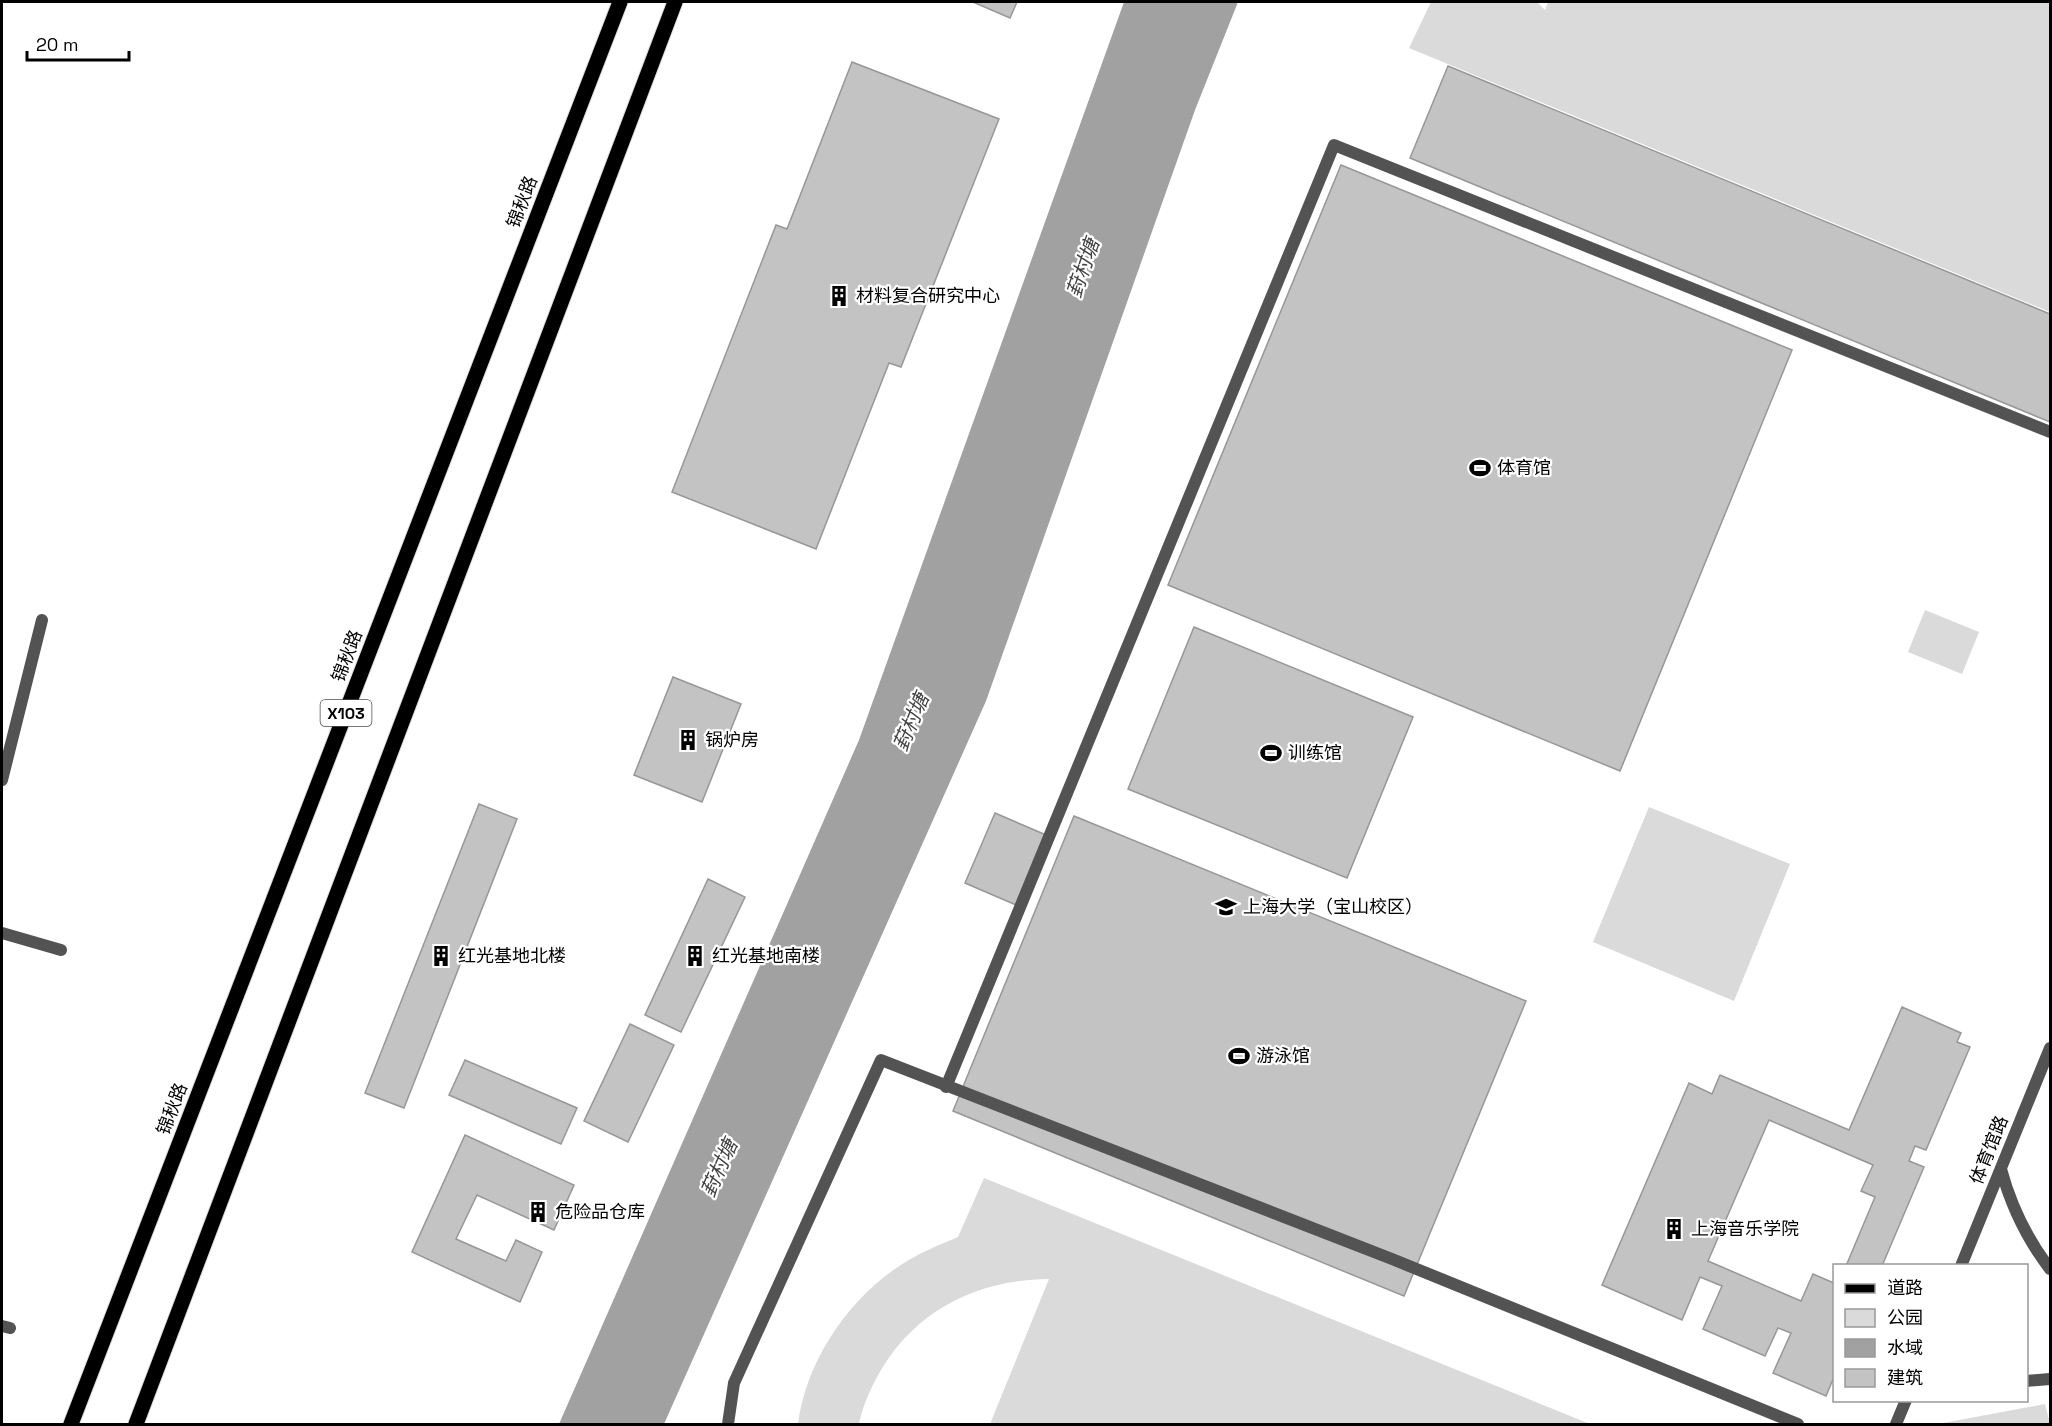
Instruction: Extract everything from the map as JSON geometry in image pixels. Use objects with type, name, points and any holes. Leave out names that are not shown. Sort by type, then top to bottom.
[{"type":"main road","name":"锦秋路","points":[[72,1425],[620,2]]},
{"type":"main road","points":[[136,1425],[675,2]]},
{"type":"street","points":[[946,1087],[1334,145],[2050,432]]},
{"type":"street","points":[[2,780],[42,620]]},
{"type":"street","points":[[2,933],[61,950]]},
{"type":"street","name":"体育馆路","points":[[1962,1264],[2050,1048]]},
{"type":"street","points":[[728,1425],[734,1383],[881,1060],[1392,1259],[1798,1425]]},
{"type":"street","points":[[2001,1169],[2009,1200],[2050,1269]]},
{"type":"street","points":[[2028,1381],[2050,1379]]},
{"type":"street","points":[[1896,1425],[1906,1402]]},
{"type":"green space","points":[[1431,2],[1537,2],[1545,10],[1548,2],[2050,2],[2050,312],[1409,48]]},
{"type":"green space","points":[[1925,610],[1979,632],[1962,674],[1908,652]]},
{"type":"green space","points":[[1649,807],[1790,864],[1734,1001],[1593,942]]},
{"type":"green space","points":[[984,1178],[1590,1424],[990,1424],[1049,1279],[996,1285],[972,1293],[928,1317],[892,1354],[877,1377],[859,1424],[798,1424],[810,1377],[833,1333],[848,1312],[884,1277],[904,1263],[958,1237]]},
{"type":"green space","points":[[2045,1404],[2050,1424],[1938,1424]]},
{"type":"water","name":"葑村塘","points":[[1124,2],[1238,2],[1195,110],[986,701],[664,1424],[559,1424],[859,740]]},
{"type":"building","points":[[973,2],[1017,2],[1010,18]]},
{"type":"building","name":"材料复合研究中心","points":[[852,62],[999,119],[901,367],[889,363],[816,549],[672,492],[776,225],[787,229]]},
{"type":"building","points":[[1448,66],[2050,314],[2050,422],[1410,158]]},
{"type":"building","name":"体育馆","points":[[1341,165],[1792,350],[1620,771],[1168,585]]},
{"type":"building","name":"训练馆","points":[[1194,627],[1413,717],[1347,878],[1128,789]]},
{"type":"building","name":"锅炉房","points":[[673,677],[741,704],[702,802],[634,775]]},
{"type":"building","name":"红光基地北楼","points":[[479,804],[517,819],[404,1108],[365,1093]]},
{"type":"building","points":[[995,813],[1046,835],[1016,905],[965,883]]},
{"type":"building","name":"游泳馆","points":[[1074,816],[1526,1001],[1404,1296],[953,1111]]},
{"type":"building","name":"红光基地南楼","points":[[708,879],[745,897],[681,1032],[645,1015]]},
{"type":"building","name":"上海音乐学院","points":[[1902,1007],[1961,1033],[1957,1042],[1970,1047],[1926,1150],[1915,1146],[1909,1161],[1924,1167],[1883,1264],[1847,1264],[1875,1197],[1861,1191],[1873,1165],[1769,1120],[1708,1261],[1801,1301],[1813,1274],[1833,1283],[1833,1379],[1826,1396],[1773,1373],[1791,1333],[1778,1328],[1765,1356],[1703,1329],[1722,1286],[1700,1277],[1682,1320],[1602,1285],[1689,1083],[1712,1094],[1720,1075],[1849,1130]]},
{"type":"building","points":[[630,1024],[674,1045],[628,1142],[584,1121]]},
{"type":"building","points":[[465,1060],[577,1108],[561,1144],[449,1095]]},
{"type":"building","name":"危险品仓库","points":[[465,1135],[574,1185],[554,1230],[477,1195],[456,1239],[506,1261],[516,1240],[542,1252],[520,1302],[412,1252]]},
{"type":"place","name":"材料复合研究中心","points":[[839,296]]},
{"type":"place","name":"体育馆","points":[[1480,468]]},
{"type":"place","name":"锅炉房","points":[[688,740]]},
{"type":"place","name":"训练馆","points":[[1271,753]]},
{"type":"place","name":"上海大学（宝山校区）","points":[[1226,907]]},
{"type":"place","name":"红光基地北楼","points":[[441,956]]},
{"type":"place","name":"红光基地南楼","points":[[695,956]]},
{"type":"place","name":"游泳馆","points":[[1239,1056]]},
{"type":"place","name":"危险品仓库","points":[[538,1212]]},
{"type":"place","name":"上海音乐学院","points":[[1674,1229]]}]
